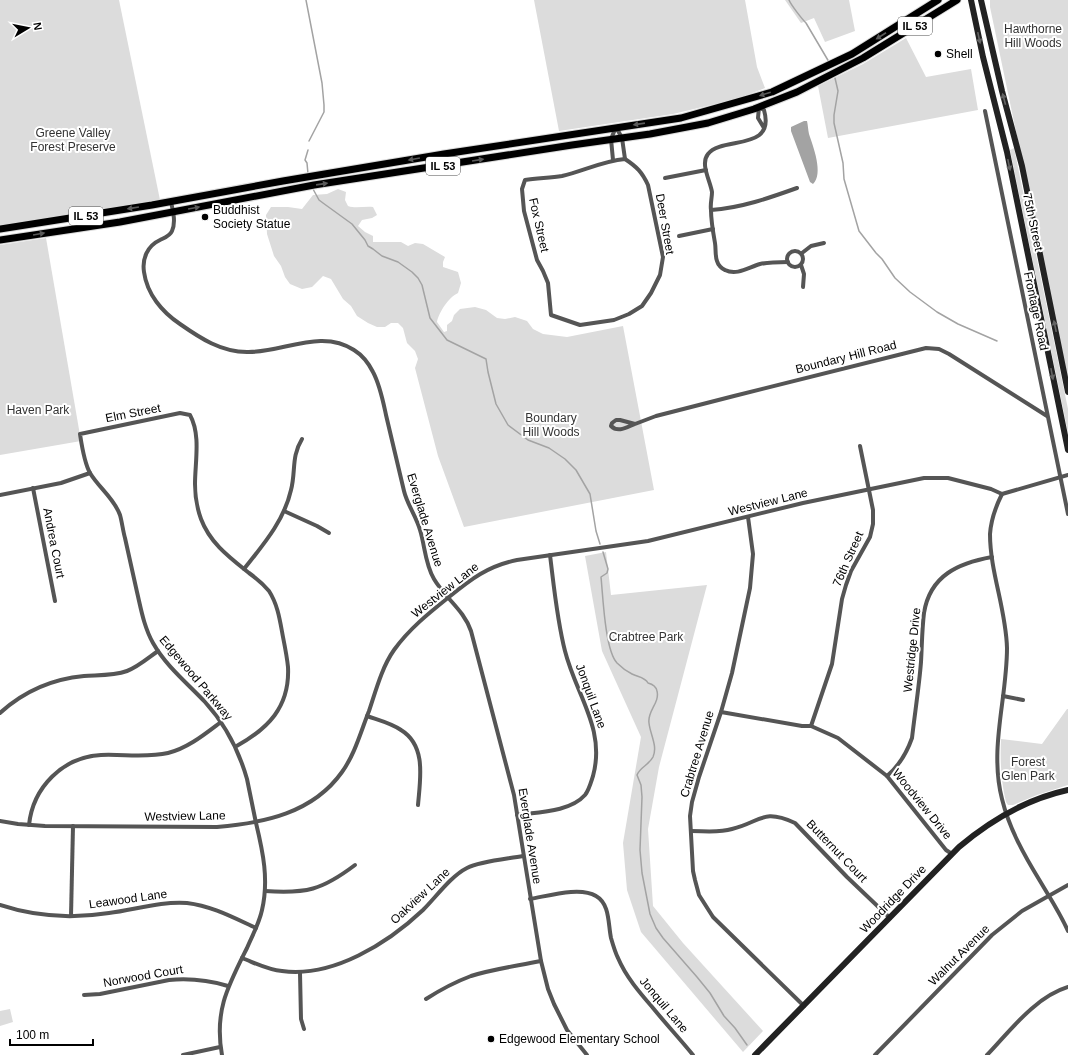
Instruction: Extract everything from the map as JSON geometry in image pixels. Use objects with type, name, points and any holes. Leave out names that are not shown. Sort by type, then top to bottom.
[{"type":"main road","name":"IL 53","points":[[0,229],[171,202],[283,181],[444,154],[681,118],[772,92],[852,54],[938,0]]},
{"type":"main road","name":"IL 53","points":[[0,240],[120,222],[314,185],[650,134],[708,122],[759,107],[797,92],[863,58],[957,0]]},
{"type":"main road","name":"75th Street","points":[[971,0],[986,70],[1007,152],[1068,450]]},
{"type":"main road","name":"75th Street","points":[[981,0],[1002,91],[1022,166],[1068,392]]},
{"type":"main road","name":"Woodridge Drive","points":[[758,1054],[952,854],[977,833],[1006,814],[1035,800],[1068,790]]},
{"type":"street","points":[[764,128],[758,118],[759,107],[764,110],[767,120],[764,128],[756,137],[719,147],[711,151],[705,160],[712,192],[712,229],[717,262],[724,270],[730,272],[737,272],[761,264],[788,262]]},
{"type":"street","name":"Frontage Road","points":[[985,111],[1068,514]]},
{"type":"street","points":[[616,127],[622,138],[625,159],[613,160],[610,139],[616,127]]},
{"type":"street","name":"Deer Street","points":[[551,315],[580,325],[614,320],[629,314],[642,306],[651,293],[660,275],[663,257],[648,185],[644,175],[637,167],[625,159]]},
{"type":"street","name":"Fox Street","points":[[551,315],[548,283],[537,260],[524,211],[522,189],[525,180],[561,176],[613,160]]},
{"type":"street","points":[[665,178],[706,170]]},
{"type":"street","points":[[711,210],[725,209],[754,203],[797,188]]},
{"type":"street","name":"Everglade Avenue","points":[[171,202],[174,224],[173,230],[149,248],[144,265],[149,289],[161,308],[168,315],[200,338],[212,344],[246,353],[311,342],[326,341],[338,343],[354,350],[370,366],[377,380],[405,493],[420,529],[429,567],[435,581],[464,616],[471,631],[509,775],[541,961],[548,989],[560,1018],[574,1041],[587,1055]]},
{"type":"street","points":[[679,236],[712,229]]},
{"type":"street","points":[[802,253],[811,246],[824,243]]},
{"type":"street","points":[[796,250],[802,253],[804,260],[801,265],[794,267],[788,262],[787,256],[791,252],[796,250]]},
{"type":"street","points":[[801,265],[804,274],[803,287]]},
{"type":"street","name":"Boundary Hill Road","points":[[635,424],[616,420],[611,426],[620,430],[635,424],[646,419],[698,405],[926,348],[939,350],[949,354],[1047,416]]},
{"type":"street","name":"Elm Street","points":[[80,434],[180,414],[190,415],[194,422],[196,431],[195,496],[200,516],[204,527],[215,544],[220,550],[244,569]]},
{"type":"street","name":"Edgewood Parkway","points":[[80,434],[90,473],[113,501],[120,516],[144,621],[149,635],[158,651],[170,666],[221,722],[235,747],[246,777],[266,868],[265,891],[262,912],[256,928],[228,986],[220,1016],[219,1030],[222,1055]]},
{"type":"street","points":[[235,747],[256,735],[274,718],[284,696],[288,675],[279,614],[275,602],[265,587],[244,569],[266,542],[284,511],[293,482],[296,448],[302,439]]},
{"type":"street","name":"76th Street","points":[[811,726],[832,664],[842,599],[846,585],[851,571],[872,531],[874,516],[860,446]]},
{"type":"street","points":[[0,495],[61,483],[90,473]]},
{"type":"street","points":[[1068,475],[1060,476],[1002,494],[996,506],[991,528],[992,557],[1006,634],[1006,664],[997,740],[997,761],[1000,789],[1006,814],[1020,846],[1059,912],[1068,931]]},
{"type":"street","name":"Westview Lane","points":[[0,821],[29,825],[216,827],[239,825],[297,810],[315,799],[327,789],[343,771],[350,758],[367,716],[382,673],[394,650],[415,626],[478,574],[497,565],[517,560],[648,541],[803,503],[924,478],[948,478],[991,489],[1002,494]]},
{"type":"street","name":"Andrea Court","points":[[33,488],[55,601]]},
{"type":"street","points":[[284,511],[318,526],[329,533]]},
{"type":"street","name":"Crabtree Avenue","points":[[748,517],[753,548],[752,575],[732,673],[695,791],[690,816],[695,880],[699,895],[707,909],[720,925],[804,1006]]},
{"type":"street","name":"Jonquil Lane","points":[[517,815],[563,808],[577,802],[586,794],[596,760],[593,724],[575,684],[562,641],[550,555]]},
{"type":"street","name":"Westridge Drive","points":[[887,776],[896,769],[912,738],[920,679],[924,614],[934,586],[952,570],[964,563],[992,557]]},
{"type":"street","points":[[0,713],[24,695],[41,686],[72,678],[127,671],[158,651]]},
{"type":"street","points":[[1003,696],[1023,700]]},
{"type":"street","name":"Woodview Drive","points":[[721,712],[802,726],[811,726],[838,738],[887,776],[946,850],[952,854]]},
{"type":"street","points":[[367,716],[402,730],[418,751],[420,763],[418,806]]},
{"type":"street","points":[[29,825],[30,816],[38,793],[49,779],[67,765],[79,760],[96,756],[152,755],[168,753],[178,750],[221,722]]},
{"type":"street","name":"Butternut Court","points":[[691,831],[723,831],[736,828],[762,817],[773,816],[785,818],[795,823],[806,833],[846,877],[890,918]]},
{"type":"street","points":[[71,916],[73,826]]},
{"type":"street","name":"Oakview Lane","points":[[242,958],[268,969],[283,972],[300,972],[336,965],[377,945],[401,929],[416,917],[454,877],[466,868],[523,856]]},
{"type":"street","points":[[265,891],[295,892],[314,888],[336,878],[355,865]]},
{"type":"street","name":"Walnut Avenue","points":[[875,1055],[992,935],[1022,912],[1068,885]]},
{"type":"street","name":"Jonquil Lane","points":[[530,899],[579,891],[597,896],[605,906],[614,948],[626,973],[640,993],[693,1055]]},
{"type":"street","name":"Leawood Lane","points":[[0,905],[21,912],[52,916],[71,916],[108,914],[166,903],[186,903],[211,908],[256,928]]},
{"type":"street","points":[[426,999],[448,986],[480,973],[541,961]]},
{"type":"street","points":[[300,972],[301,1019],[304,1029]]},
{"type":"street","name":"Norwood Court","points":[[84,995],[100,994],[180,979],[202,980],[228,986]]},
{"type":"street","points":[[986,1055],[1032,1008],[1052,994],[1068,987]]},
{"type":"street","points":[[182,1055],[220,1047]]},
{"type":"green space","name":"Greene Valley Forest Preserve","points":[[0,0],[119,0],[160,200],[0,228]]},
{"type":"green space","points":[[534,0],[745,0],[757,67],[765,88],[736,99],[673,114],[559,131]]},
{"type":"green space","points":[[785,0],[849,0],[855,31],[825,42],[814,18],[801,23]]},
{"type":"green space","name":"Hawthorne Hill Woods","points":[[990,0],[1068,0],[1068,380],[990,7]]},
{"type":"green space","points":[[906,38],[926,77],[971,69],[978,110],[828,138],[818,86],[863,64]]},
{"type":"green space","points":[[1014,148],[1068,409],[1068,433],[1010,150]]},
{"type":"green space","name":"Boundary Hill Woods","points":[[338,189],[346,192],[345,200],[348,206],[373,207],[377,215],[372,218],[362,220],[358,226],[373,236],[373,242],[401,242],[408,246],[415,243],[423,244],[445,257],[443,267],[458,272],[461,283],[458,293],[445,305],[437,322],[444,332],[447,331],[447,325],[452,321],[454,315],[460,309],[475,307],[486,310],[497,318],[505,319],[515,317],[527,321],[533,329],[543,334],[567,337],[623,326],[654,490],[464,527],[438,456],[415,368],[418,359],[415,351],[407,343],[403,328],[398,323],[391,323],[385,327],[377,327],[357,316],[351,306],[343,299],[331,279],[323,276],[312,287],[302,289],[290,284],[274,256],[267,234],[266,215],[271,207],[302,209],[313,195],[327,194]]},
{"type":"green space","name":"Haven Park","points":[[46,238],[81,441],[0,455],[0,245]]},
{"type":"green space","name":"Crabtree Park","points":[[606,552],[611,595],[707,585],[659,767],[648,829],[653,906],[683,943],[763,1031],[743,1052],[641,932],[627,890],[623,843],[641,737],[602,651],[585,556]]},
{"type":"green space","name":"Forest Glen Park","points":[[1067,709],[1068,785],[1013,805],[1008,805],[1004,794],[1002,779],[1001,739],[1042,744]]},
{"type":"green space","points":[[10,1009],[13,1022],[0,1026],[0,1011]]},
{"type":"shaded area","points":[[807,121],[818,167],[818,174],[813,184],[810,182],[791,131],[791,127]]},
{"type":"waterway","points":[[306,0],[322,83],[324,105],[324,112],[309,141]]},
{"type":"waterway","points":[[789,0],[806,23],[829,62]]},
{"type":"waterway","points":[[835,78],[838,91],[834,123],[843,163],[844,179],[859,231],[882,259],[895,278],[910,292],[937,312],[958,324],[997,341]]},
{"type":"waterway","points":[[308,150],[305,160],[307,163],[308,174]]},
{"type":"waterway","points":[[313,189],[319,200],[352,224],[368,246],[382,256],[398,262],[418,278],[422,285],[430,318],[447,340],[486,359],[496,404],[508,425],[528,440],[549,448],[565,459],[576,470],[590,494],[596,531],[600,544]]},
{"type":"waterway","points":[[603,552],[608,569],[607,573],[601,577],[604,610],[607,635],[613,656],[622,668],[645,679],[648,683],[655,687],[657,691],[657,699],[649,719],[655,749],[651,760],[640,770],[637,775],[641,785],[642,797],[640,850],[642,873],[650,914],[656,928],[663,938],[710,993],[724,1016],[747,1045]]},
{"type":"place","name":"Shell","points":[[938,54]]},
{"type":"place","name":"Buddhist Society Statue","points":[[205,217]]},
{"type":"place","name":"Edgewood Elementary School","points":[[491,1039]]}]
